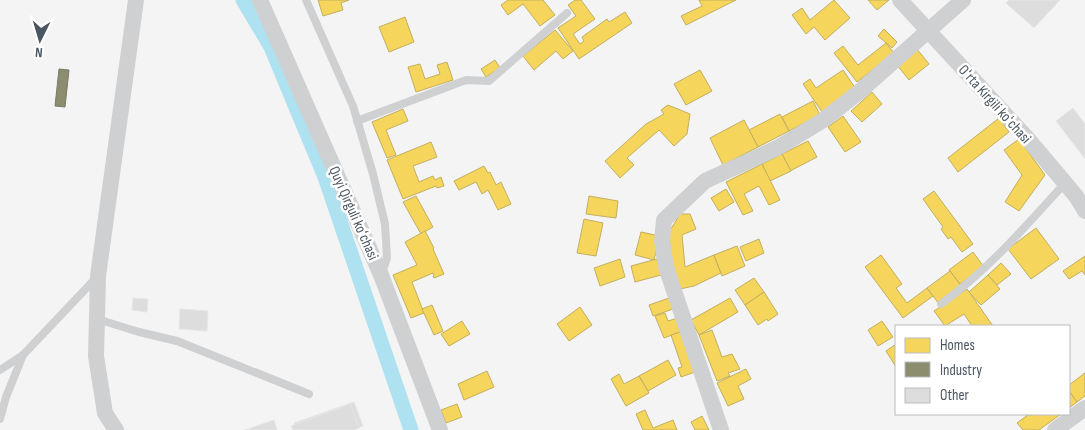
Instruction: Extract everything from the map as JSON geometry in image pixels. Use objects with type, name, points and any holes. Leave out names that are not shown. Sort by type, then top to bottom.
[{"type":"street","points":[[116,430],[105,413],[96,356],[98,276],[136,0]]},
{"type":"street","name":"Quyi Qirguli koʻchasi","points":[[260,0],[382,275],[440,430]]},
{"type":"street","name":"Oʻrta Kirgili koʻchasi","points":[[900,0],[1027,138],[1076,196],[1085,211]]},
{"type":"street","points":[[721,430],[666,267],[662,240],[664,220],[705,180],[777,148],[822,121],[859,92],[963,0]]},
{"type":"street","points":[[1055,430],[1085,408]]},
{"type":"lane","points":[[306,0],[353,106],[373,174],[385,224],[386,258],[382,275]]},
{"type":"lane","points":[[357,121],[466,80],[489,81],[567,13]]},
{"type":"lane","points":[[941,304],[964,287],[1024,228],[1065,184]]},
{"type":"lane","points":[[0,370],[23,355],[98,276]]},
{"type":"lane","points":[[97,318],[139,332],[177,341],[309,394]]},
{"type":"lane","points":[[0,419],[9,389],[23,355]]},
{"type":"building: Homes","points":[[318,0],[349,0],[341,3],[343,10],[323,16]]},
{"type":"building: Homes","points":[[508,0],[543,0],[555,15],[540,26],[523,4],[508,15],[501,5]]},
{"type":"building: Homes","points":[[575,0],[581,0],[595,19],[573,34],[580,44],[584,41],[582,37],[607,19],[609,22],[625,12],[632,23],[579,59],[558,28],[576,16],[568,5]]},
{"type":"building: Homes","points":[[699,0],[736,0],[686,25],[681,16],[702,6]]},
{"type":"building: Homes","points":[[834,0],[850,18],[825,40],[814,27],[806,34],[792,15],[802,8],[810,20]]},
{"type":"building: Homes","points":[[868,0],[889,0],[877,10]]},
{"type":"building: Homes","points":[[405,17],[414,42],[389,52],[379,27]]},
{"type":"building: Homes","points":[[884,29],[897,42],[892,48],[878,36]]},
{"type":"building: Homes","points":[[555,30],[573,51],[563,59],[556,51],[534,70],[523,56]]},
{"type":"building: Homes","points":[[886,43],[894,53],[857,82],[834,53],[843,46],[858,65]]},
{"type":"building: Homes","points":[[917,49],[929,64],[909,80],[897,65]]},
{"type":"building: Homes","points":[[495,60],[500,68],[486,77],[481,69]]},
{"type":"building: Homes","points":[[447,62],[453,80],[416,92],[408,67],[420,64],[425,79],[440,74],[437,65]]},
{"type":"building: Homes","points":[[700,70],[712,91],[686,105],[674,84]]},
{"type":"building: Homes","points":[[843,70],[856,89],[822,112],[803,84],[810,79],[816,88]]},
{"type":"building: Homes","points":[[872,92],[882,104],[862,122],[851,111]]},
{"type":"building: Homes","points":[[813,101],[820,115],[789,131],[782,117]]},
{"type":"building: Homes","points":[[668,105],[690,114],[687,134],[674,146],[659,130],[627,158],[634,165],[620,178],[605,161],[646,124],[664,114],[661,110]]},
{"type":"building: Homes","points":[[403,109],[408,121],[386,130],[396,155],[387,158],[372,122]]},
{"type":"building: Homes","points":[[780,114],[789,131],[758,147],[749,130]]},
{"type":"building: Homes","points":[[843,116],[861,142],[845,152],[828,127]]},
{"type":"building: Homes","points":[[999,118],[1009,132],[958,172],[948,158]]},
{"type":"building: Homes","points":[[744,120],[758,147],[723,165],[710,138]]},
{"type":"building: Homes","points":[[1019,139],[1045,175],[1019,211],[1005,202],[1022,175],[1004,150]]},
{"type":"building: Homes","points":[[808,141],[817,157],[790,171],[782,154]]},
{"type":"building: Homes","points":[[431,142],[437,157],[413,166],[419,182],[433,176],[435,180],[441,177],[444,186],[437,188],[436,186],[403,199],[387,160]]},
{"type":"building: Homes","points":[[782,154],[791,171],[770,181],[762,164]]},
{"type":"building: Homes","points":[[762,164],[780,200],[769,205],[759,186],[744,194],[753,211],[743,215],[726,182]]},
{"type":"building: Homes","points":[[484,166],[488,173],[490,172],[496,185],[501,182],[511,204],[498,210],[488,190],[482,194],[476,182],[459,190],[454,181]]},
{"type":"building: Homes","points":[[726,189],[734,202],[719,211],[711,198]]},
{"type":"building: Homes","points":[[934,191],[973,244],[962,252],[951,237],[948,239],[941,229],[943,227],[923,199]]},
{"type":"building: Homes","points":[[416,196],[433,227],[421,234],[403,202]]},
{"type":"building: Homes","points":[[589,196],[618,201],[616,218],[586,214]]},
{"type":"building: Homes","points":[[680,214],[690,214],[696,229],[682,235],[685,267],[714,255],[721,273],[694,286],[680,289],[672,272],[669,232]]},
{"type":"building: Homes","points":[[584,219],[603,223],[596,256],[577,253]]},
{"type":"building: Homes","points":[[1036,228],[1059,259],[1031,279],[1008,249]]},
{"type":"building: Homes","points":[[425,231],[444,274],[434,278],[433,273],[412,282],[424,313],[411,318],[393,275],[417,265],[405,242]]},
{"type":"building: Homes","points":[[641,232],[660,236],[654,260],[635,255]]},
{"type":"building: Homes","points":[[759,239],[764,253],[746,261],[740,247]]},
{"type":"building: Homes","points":[[737,246],[745,266],[722,276],[714,255]]},
{"type":"building: Homes","points":[[973,252],[984,267],[960,284],[949,270]]},
{"type":"building: Homes","points":[[881,255],[902,284],[896,288],[907,303],[927,288],[933,296],[903,318],[865,267]]},
{"type":"building: Homes","points":[[1085,256],[1085,275],[1082,271],[1069,279],[1063,271]]},
{"type":"building: Homes","points":[[620,259],[625,277],[600,286],[594,268]]},
{"type":"building: Homes","points":[[657,259],[661,275],[635,282],[631,266]]},
{"type":"building: Homes","points":[[1001,263],[1011,274],[997,285],[988,275]]},
{"type":"building: Homes","points":[[950,271],[962,287],[939,304],[927,288]]},
{"type":"building: Homes","points":[[988,275],[1000,289],[981,305],[969,292]]},
{"type":"building: Homes","points":[[754,278],[764,292],[745,305],[735,290]]},
{"type":"building: Homes","points":[[967,289],[992,325],[971,325],[964,314],[944,325],[934,311]]},
{"type":"building: Homes","points":[[764,292],[778,314],[758,325],[745,305]]},
{"type":"building: Homes","points":[[669,298],[673,309],[653,316],[649,305]]},
{"type":"building: Homes","points":[[730,298],[738,312],[699,335],[691,320]]},
{"type":"building: Homes","points":[[432,305],[443,331],[434,335],[422,309]]},
{"type":"building: Homes","points":[[580,307],[592,325],[569,341],[557,324]]},
{"type":"building: Homes","points":[[665,313],[668,321],[678,318],[683,331],[664,338],[655,316]]},
{"type":"building: Homes","points":[[462,321],[470,334],[449,346],[441,334]]},
{"type":"building: Homes","points":[[882,321],[893,337],[878,346],[868,330]]},
{"type":"building: Homes","points":[[712,330],[722,357],[732,354],[740,369],[728,373],[730,376],[717,381],[699,335]]},
{"type":"building: Homes","points":[[683,331],[698,371],[681,377],[678,368],[682,367],[671,335]]},
{"type":"building: Homes","points":[[895,345],[895,365],[886,351]]},
{"type":"building: Homes","points":[[668,360],[676,375],[648,391],[639,376]]},
{"type":"building: Homes","points":[[746,369],[751,379],[738,386],[744,399],[728,406],[717,383]]},
{"type":"building: Homes","points":[[487,371],[494,387],[464,400],[458,384]]},
{"type":"building: Homes","points":[[1085,373],[1085,396],[1077,402],[1070,392],[1070,384]]},
{"type":"building: Homes","points":[[619,374],[624,384],[639,376],[649,393],[626,406],[611,379]]},
{"type":"building: Homes","points":[[1070,392],[1077,402],[1070,407]]},
{"type":"building: Homes","points":[[457,404],[462,417],[446,423],[441,410]]},
{"type":"building: Homes","points":[[645,410],[653,428],[673,420],[677,430],[643,430],[636,414]]},
{"type":"building: Homes","points":[[1028,415],[1060,415],[1039,430],[1023,430],[1017,423]]},
{"type":"building: Homes","points":[[702,416],[709,430],[695,430],[691,422]]},
{"type":"building: Industry","points":[[59,69],[69,70],[65,107],[55,106]]},
{"type":"building: Other","points":[[1009,0],[1060,0],[1034,28],[1006,3]]},
{"type":"building: Other","points":[[1073,108],[1085,124],[1085,159],[1056,121]]},
{"type":"building: Other","points":[[133,298],[148,299],[147,312],[132,310]]},
{"type":"building: Other","points":[[180,309],[208,311],[207,331],[179,329]]},
{"type":"building: Other","points":[[354,402],[363,426],[353,430],[296,430],[294,423]]},
{"type":"building: Other","points":[[350,404],[359,428],[353,430],[293,430],[291,426]]},
{"type":"building: Other","points":[[274,420],[277,430],[245,430]]},
{"type":"waterway","points":[[243,0],[271,47],[325,177],[411,430]]}]
